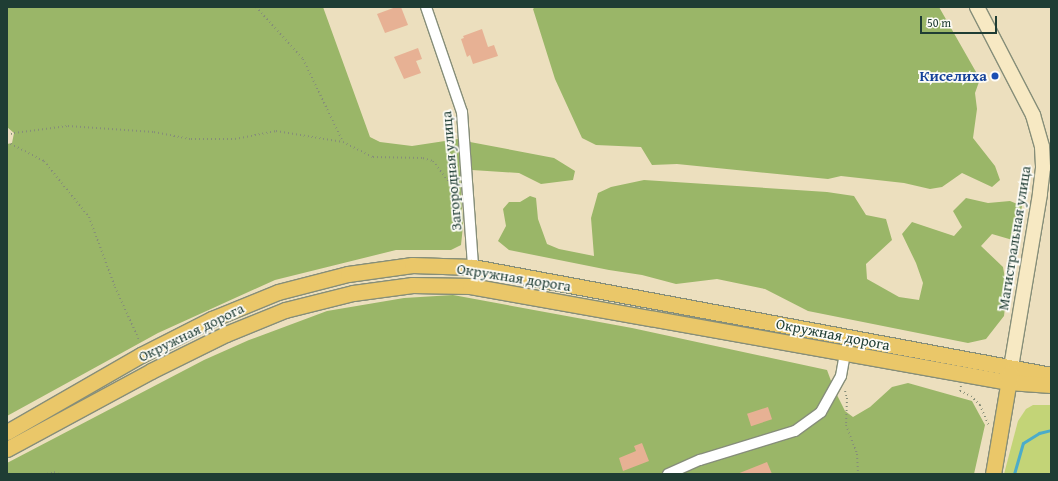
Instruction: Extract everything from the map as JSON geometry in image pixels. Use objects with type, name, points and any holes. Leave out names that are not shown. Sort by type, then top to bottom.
[{"type":"main road","name":"Магистральная улица","points":[[977,7],[1038,126],[1042,147],[1043,168],[1040,194],[1010,375]]},
{"type":"main road","name":"Окружная дорога","points":[[7,432],[145,353],[212,319],[278,292],[348,274],[412,265],[474,267],[1010,375],[1051,385]]},
{"type":"main road","name":"Окружная дорога","points":[[7,449],[151,371],[226,334],[285,310],[353,293],[412,285],[470,286],[963,374],[1051,375]]},
{"type":"main road","points":[[993,474],[1010,375]]},
{"type":"street","name":"Загородная улица","points":[[426,7],[462,112],[474,267]]},
{"type":"street","points":[[668,474],[700,460],[795,432],[821,412],[841,376],[845,353]]},
{"type":"path","points":[[256,7],[303,59],[343,142]]},
{"type":"path","points":[[7,135],[14,132],[68,126],[154,132],[190,139],[235,139],[276,131],[343,142],[373,157],[423,158],[433,161],[469,210]]},
{"type":"path","points":[[7,142],[44,161],[89,217],[115,288],[145,353]]},
{"type":"path","points":[[963,374],[960,391],[971,396],[980,405],[987,419],[988,426]]},
{"type":"path","points":[[841,376],[847,398],[846,425],[857,454],[858,474]]},
{"type":"path","points":[[47,474],[54,472],[59,474]]},
{"type":"green space","points":[[7,7],[323,7],[370,137],[380,142],[412,146],[458,139],[463,226],[461,245],[451,250],[396,250],[275,280],[158,333],[7,416],[7,144],[12,143],[14,133],[7,127]]},
{"type":"green space","points":[[535,7],[939,7],[980,79],[975,93],[977,109],[973,138],[995,166],[1000,180],[992,187],[962,173],[942,187],[930,189],[904,183],[841,176],[828,179],[677,164],[652,165],[641,147],[596,145],[582,138],[555,79],[533,9]]},
{"type":"green space","points":[[470,142],[554,158],[575,171],[573,180],[541,184],[519,173],[472,170]]},
{"type":"green space","points":[[644,180],[827,192],[854,196],[866,215],[886,219],[892,240],[866,264],[867,279],[899,297],[919,300],[923,283],[916,263],[902,234],[912,222],[954,236],[962,227],[953,211],[966,198],[988,203],[1010,201],[1022,206],[1016,241],[992,234],[981,246],[1003,267],[1007,290],[1004,316],[986,339],[968,343],[808,311],[765,289],[717,279],[676,284],[642,275],[509,250],[498,241],[506,226],[503,209],[509,202],[520,202],[530,196],[536,198],[538,219],[547,244],[559,249],[594,256],[591,218],[598,193],[611,187]]},
{"type":"green space","points":[[453,295],[632,328],[827,370],[834,389],[845,411],[853,417],[870,407],[892,387],[908,383],[972,401],[985,425],[974,474],[7,474],[7,463],[204,360],[249,340],[327,311],[404,298]]},
{"type":"green space","points":[[1033,405],[1051,405],[1051,473],[1004,474],[1018,421],[1026,409]]},
{"type":"building","points":[[396,7],[401,7],[408,25],[385,33],[377,14]]},
{"type":"building","points":[[482,29],[488,47],[494,45],[498,56],[473,64],[470,55],[467,57],[461,39],[464,38],[463,36]]},
{"type":"building","points":[[418,48],[422,59],[416,61],[421,73],[404,79],[394,57]]},
{"type":"building","points":[[768,407],[772,419],[751,426],[747,414]]},
{"type":"building","points":[[642,443],[649,461],[623,471],[619,458],[636,451],[634,446]]},
{"type":"building","points":[[767,462],[772,474],[737,474]]},
{"type":"waterway","points":[[1014,474],[1023,443],[1039,433],[1051,430]]},
{"type":"place","name":"Киселиха","points":[[995,76]]}]
